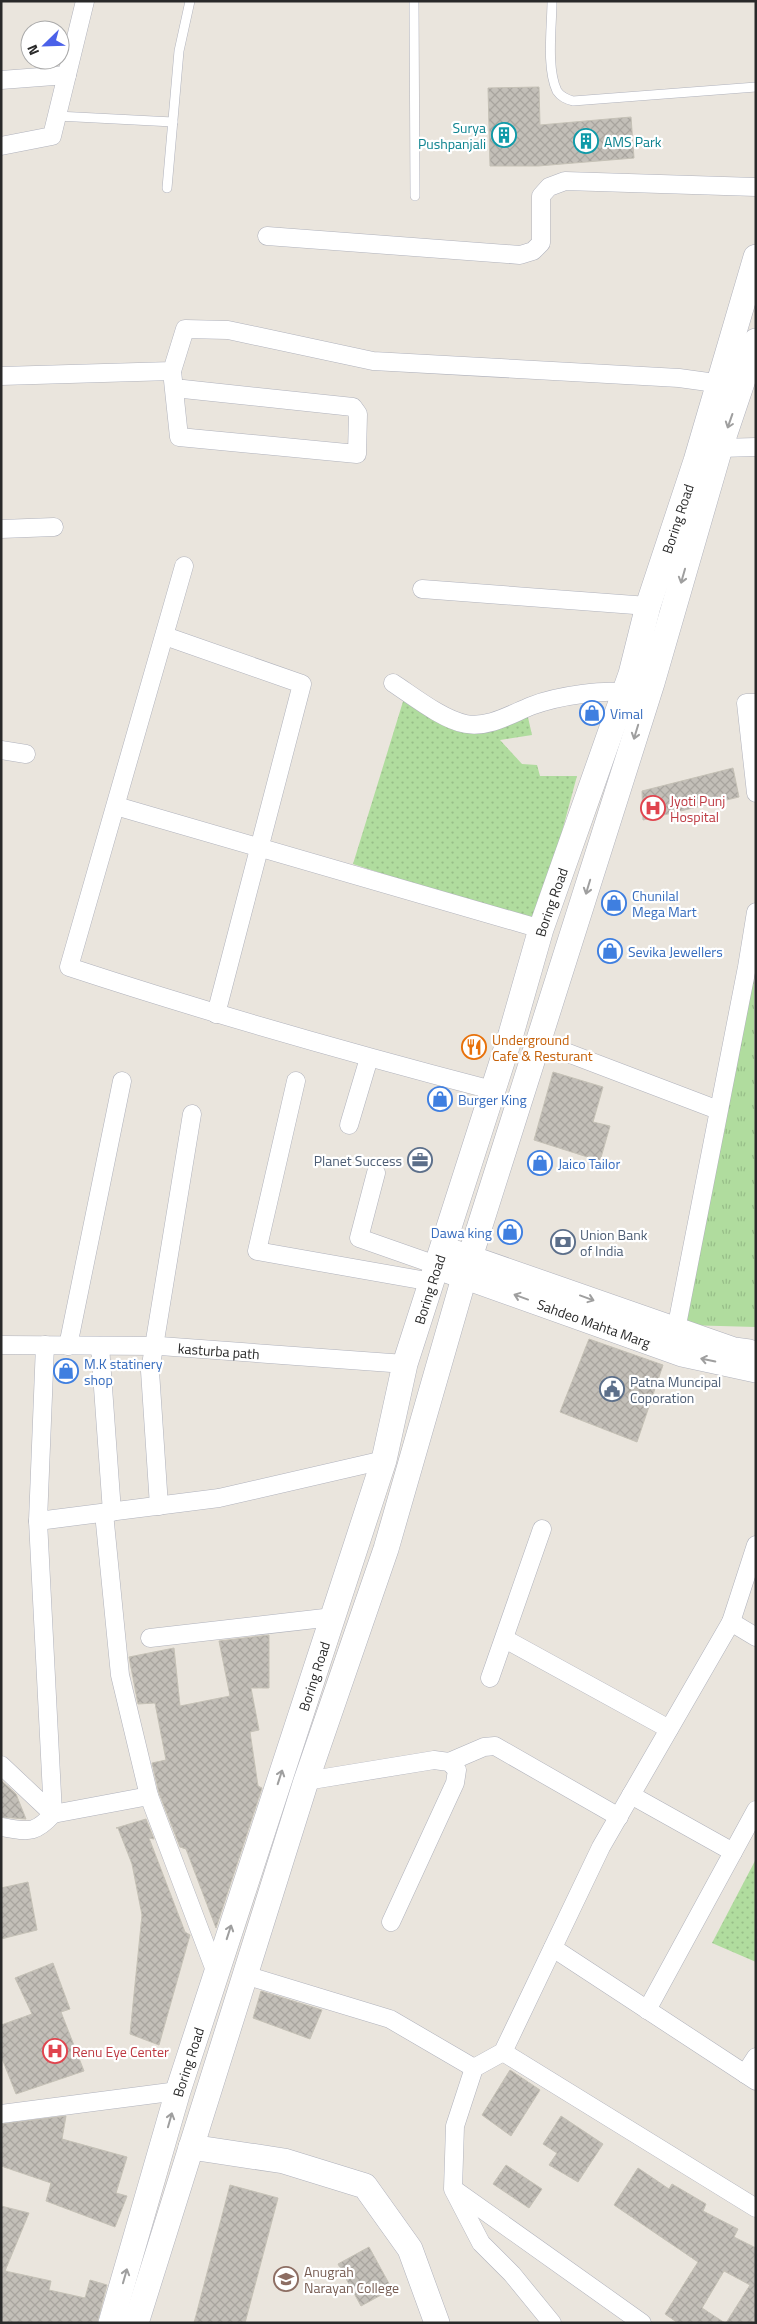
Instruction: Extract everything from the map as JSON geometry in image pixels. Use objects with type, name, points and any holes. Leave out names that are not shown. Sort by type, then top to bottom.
[{"type":"street","points":[[1,146],[52,136],[85,1]]},
{"type":"street","points":[[1,80],[67,74]]},
{"type":"street","points":[[268,236],[520,256],[533,251],[541,243],[541,196],[549,187],[565,181],[756,186]]},
{"type":"street","name":"Boring Road","points":[[111,2323],[178,2091],[384,1460],[405,1364],[541,928],[636,695],[648,606],[730,385],[756,257]]},
{"type":"street","points":[[1,376],[173,380],[353,407],[358,414],[357,454],[179,437],[173,380],[185,329],[228,330],[373,360],[679,378],[730,385]]},
{"type":"street","points":[[136,2323],[306,1781],[386,1549],[467,1267],[539,1042],[636,695],[720,448],[730,385],[756,341]]},
{"type":"street","points":[[720,448],[756,447]]},
{"type":"street","points":[[1,528],[54,527]]},
{"type":"street","points":[[184,566],[70,967],[216,1014],[369,1058],[492,1090]]},
{"type":"street","points":[[422,590],[648,606]]},
{"type":"street","points":[[165,636],[302,684],[216,1014]]},
{"type":"street","points":[[393,683],[448,718],[464,724],[476,725],[501,719],[548,700],[636,695]]},
{"type":"street","points":[[756,703],[746,703],[756,793]]},
{"type":"street","points":[[1,750],[26,754]]},
{"type":"street","points":[[116,806],[541,928]]},
{"type":"street","points":[[676,1330],[747,968],[756,912]]},
{"type":"street","points":[[539,1042],[718,1110]]},
{"type":"street","points":[[350,1125],[369,1058]]},
{"type":"street","points":[[68,1346],[122,1081]]},
{"type":"street","points":[[296,1081],[257,1251],[436,1265]]},
{"type":"street","points":[[159,1506],[149,1382],[192,1114]]},
{"type":"street","points":[[376,1173],[359,1238],[436,1265]]},
{"type":"street","name":"Sahdeo Mahta Marg","points":[[436,1265],[467,1267],[676,1330],[734,1350],[756,1353]]},
{"type":"street","name":"Sahdeo Mahta Marg","points":[[467,1267],[682,1354],[756,1370]]},
{"type":"street","name":"kasturba path","points":[[1,1345],[154,1346],[405,1364]]},
{"type":"street","points":[[45,1346],[38,1521],[53,1814]]},
{"type":"street","points":[[100,1346],[108,1512],[120,1675],[149,1796],[216,1973]]},
{"type":"street","points":[[38,1521],[218,1498],[384,1460]]},
{"type":"street","points":[[490,1678],[542,1529]]},
{"type":"street","points":[[552,2323],[512,2274],[481,2243],[453,2188],[455,2126],[474,2068],[503,2052],[602,1847],[731,1622],[756,1545]]},
{"type":"street","points":[[150,1638],[333,1617]]},
{"type":"street","points":[[731,1622],[756,1638]]},
{"type":"street","points":[[505,1639],[669,1729]]},
{"type":"street","points":[[306,1781],[434,1760],[450,1762],[484,1747],[495,1746],[619,1816]]},
{"type":"street","points":[[391,1922],[455,1783],[457,1770],[450,1762]]},
{"type":"street","points":[[1,1765],[53,1814]]},
{"type":"street","points":[[631,1795],[733,1852]]},
{"type":"street","points":[[1,1827],[34,1830],[43,1825],[53,1814],[149,1796]]},
{"type":"street","points":[[647,2010],[756,1810]]},
{"type":"street","points":[[553,1948],[750,2077],[756,2057]]},
{"type":"street","points":[[245,1975],[390,2019],[474,2068]]},
{"type":"street","points":[[503,2052],[756,2208]]},
{"type":"street","points":[[1,2114],[178,2091]]},
{"type":"street","points":[[191,2147],[284,2161],[364,2186],[410,2249],[437,2323]]},
{"type":"street","points":[[453,2188],[642,2323]]},
{"type":"lane","points":[[167,188],[179,51],[190,1]]},
{"type":"lane","points":[[414,1],[415,196]]},
{"type":"lane","points":[[552,1],[552,60],[558,92],[564,99],[572,101],[756,86]]},
{"type":"lane","points":[[57,116],[173,122]]},
{"type":"green space","points":[[405,695],[446,722],[527,713],[532,735],[500,740],[522,764],[537,765],[540,776],[577,776],[537,924],[353,864]]},
{"type":"green space","points":[[754,970],[756,1327],[684,1325]]},
{"type":"green space","points":[[756,1859],[756,1962],[712,1943]]},
{"type":"building","points":[[539,87],[540,125],[631,117],[634,158],[538,166],[490,166],[488,88]]},
{"type":"building","points":[[733,768],[739,797],[643,820],[642,791]]},
{"type":"building","points":[[553,1072],[603,1087],[593,1122],[610,1126],[600,1161],[534,1140]]},
{"type":"building","name":"Patna Muncipal Coporation","points":[[589,1339],[663,1365],[637,1442],[560,1412]]},
{"type":"building","points":[[269,1635],[269,1688],[251,1688],[259,1730],[250,1732],[258,1786],[262,1788],[216,1928],[186,1849],[180,1847],[159,1793],[152,1763],[166,1760],[155,1703],[138,1704],[129,1657],[174,1648],[180,1706],[230,1696],[219,1641]]},
{"type":"building","points":[[1,1780],[16,1794],[26,1819],[1,1817]]},
{"type":"building","points":[[146,1819],[154,1839],[149,1838],[185,1932],[190,1935],[159,2045],[130,2034],[142,1915],[132,1864],[118,1828],[116,1828]]},
{"type":"building","points":[[28,1882],[37,1930],[1,1939],[1,1888]]},
{"type":"building","points":[[53,1963],[70,2009],[61,2012],[84,2071],[16,2094],[1,2056],[1,2025],[32,2014],[15,1978]]},
{"type":"building","points":[[261,1991],[322,2010],[310,2039],[253,2018]]},
{"type":"building","points":[[510,2070],[540,2090],[511,2136],[482,2115]]},
{"type":"building","points":[[66,2116],[62,2139],[127,2157],[116,2193],[127,2196],[115,2227],[46,2201],[51,2183],[1,2166],[1,2124]]},
{"type":"building","points":[[561,2116],[603,2144],[578,2182],[549,2165],[557,2153],[543,2144]]},
{"type":"building","points":[[506,2165],[542,2189],[529,2208],[493,2184]]},
{"type":"building","points":[[638,2168],[669,2189],[672,2184],[706,2204],[703,2211],[738,2229],[734,2237],[756,2248],[756,2323],[726,2323],[750,2285],[724,2271],[702,2308],[725,2323],[678,2323],[665,2314],[698,2262],[614,2205]]},
{"type":"building","points":[[230,2185],[278,2198],[245,2323],[194,2323]]},
{"type":"building","points":[[1,2206],[29,2213],[5,2271],[51,2281],[49,2290],[85,2298],[90,2280],[107,2285],[97,2323],[1,2323]]},
{"type":"building","points":[[369,2247],[392,2289],[361,2306],[338,2264]]},
{"type":"place","name":"Surya Pushpanjali","points":[[504,135]]},
{"type":"place","name":"AMS Park","points":[[586,141]]},
{"type":"place","name":"Vimal","points":[[592,713]]},
{"type":"place","name":"Jyoti Punj Hospital","points":[[653,808]]},
{"type":"place","name":"Chunilal Mega Mart","points":[[614,903]]},
{"type":"place","name":"Sevika Jewellers","points":[[610,951]]},
{"type":"place","name":"Underground Cafe & Resturant","points":[[474,1047]]},
{"type":"place","name":"Burger King","points":[[440,1099]]},
{"type":"place","name":"Planet Success","points":[[420,1160]]},
{"type":"place","name":"Jaico Tailor","points":[[540,1163]]},
{"type":"place","name":"Dawa king","points":[[510,1232]]},
{"type":"place","name":"Union Bank of India","points":[[563,1242]]},
{"type":"place","name":"M.K statinery shop","points":[[66,1371]]},
{"type":"place","name":"Patna Muncipal Coporation","points":[[612,1389]]},
{"type":"place","name":"Renu Eye Center","points":[[55,2051]]},
{"type":"place","name":"Anugrah Narayan College","points":[[286,2279]]}]
